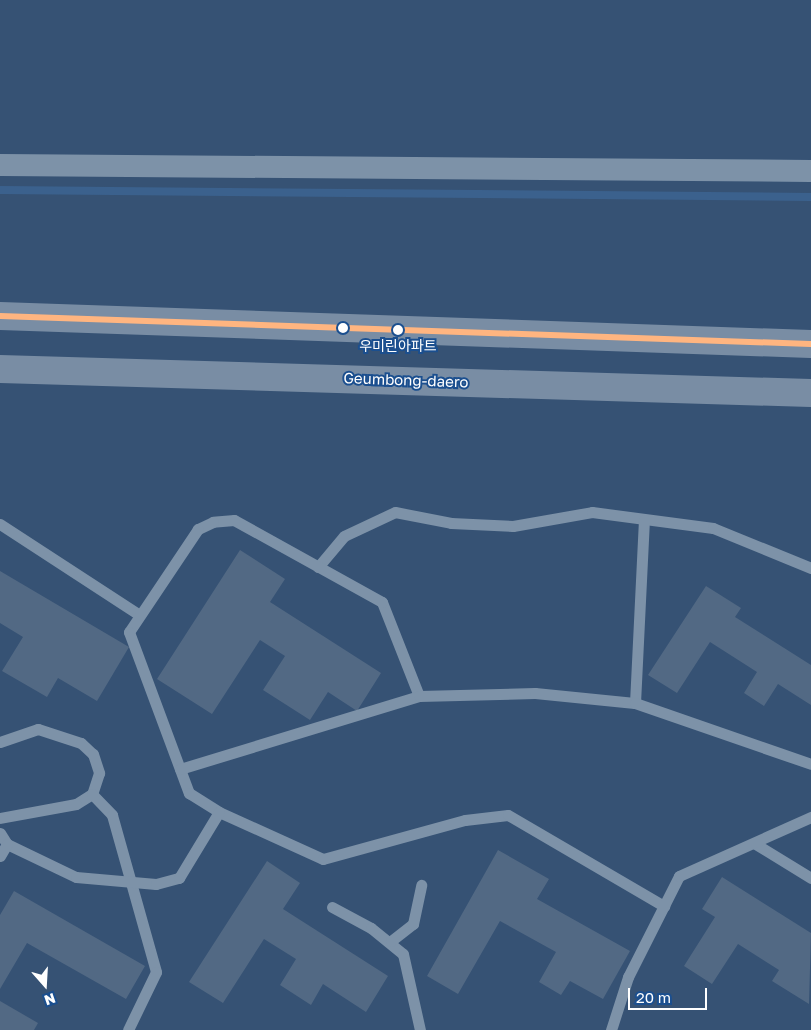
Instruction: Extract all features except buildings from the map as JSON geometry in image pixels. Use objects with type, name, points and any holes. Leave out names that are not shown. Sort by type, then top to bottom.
[{"type":"street","points":[[0,165],[811,171]]},
{"type":"street","points":[[0,316],[811,344]]},
{"type":"street","name":"Geumbong-daero","points":[[0,369],[811,392]]},
{"type":"lane","points":[[318,567],[344,536],[395,512],[451,523],[512,526],[592,512],[713,528],[811,568]]},
{"type":"lane","points":[[420,696],[382,602],[234,520],[213,522],[198,530],[138,614],[129,632],[189,793],[219,812],[323,859],[465,820],[508,815],[664,906]]},
{"type":"lane","points":[[635,703],[644,520]]},
{"type":"lane","points":[[0,524],[138,614]]},
{"type":"lane","points":[[180,770],[420,696],[535,693],[635,703],[811,764]]},
{"type":"lane","points":[[0,742],[38,729],[81,743],[93,754],[99,773],[92,794],[76,804],[0,818]]},
{"type":"lane","points":[[92,794],[112,815],[129,882],[156,972],[128,1030]]},
{"type":"lane","points":[[0,833],[7,844],[76,876],[156,884],[180,878],[219,812]]},
{"type":"lane","points":[[611,1030],[628,977],[679,876],[811,817]]},
{"type":"lane","points":[[754,843],[811,878]]},
{"type":"lane","points":[[0,856],[7,844]]},
{"type":"lane","points":[[390,941],[413,924],[421,885]]},
{"type":"lane","points":[[332,907],[390,941],[403,954],[420,1030]]},
{"type":"waterway","points":[[0,190],[811,197]]},
{"type":"transit line","points":[[0,316],[811,344]]},
{"type":"place","name":"우미린아파트","points":[[398,330]]}]
